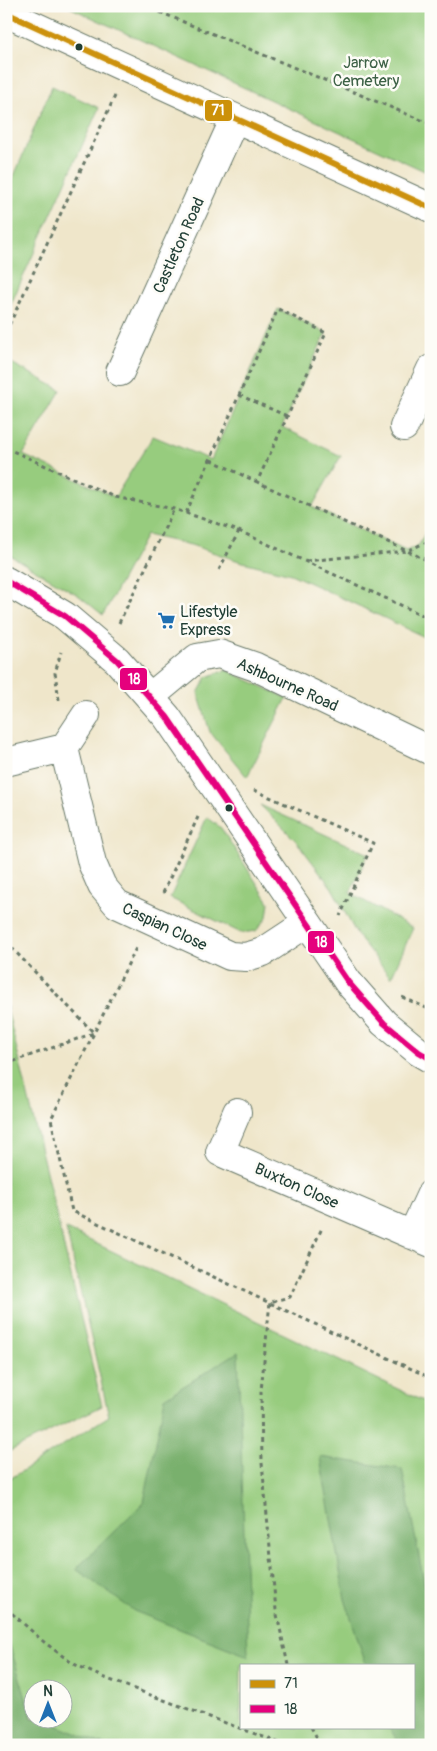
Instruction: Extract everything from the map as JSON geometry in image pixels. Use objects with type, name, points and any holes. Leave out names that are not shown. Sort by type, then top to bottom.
[{"type":"street","points":[[6,13],[431,208]]},
{"type":"street","name":"Castleton Road","points":[[120,372],[235,118]]},
{"type":"street","points":[[404,427],[431,369]]},
{"type":"street","points":[[6,581],[65,616],[117,660],[150,696],[167,717],[348,982],[384,1023],[419,1052],[431,1059]]},
{"type":"street","name":"Ashbourne Road","points":[[150,696],[197,658],[219,654],[256,666],[431,751]]},
{"type":"street","points":[[6,762],[66,745],[86,715]]},
{"type":"street","name":"Caspian Close","points":[[66,745],[92,863],[102,886],[117,904],[230,956],[246,958],[263,952],[307,923]]},
{"type":"street","name":"Buxton Close","points":[[237,1112],[220,1152],[422,1240],[431,1194]]},
{"type":"path","points":[[145,6],[431,124]]},
{"type":"path","points":[[6,332],[128,69]]},
{"type":"path","points":[[186,513],[278,309],[326,333],[257,482]]},
{"type":"path","points":[[240,395],[287,416]]},
{"type":"path","points":[[6,448],[115,497],[174,509],[240,531],[431,619]]},
{"type":"path","points":[[211,460],[431,562]]},
{"type":"path","points":[[106,650],[174,509]]},
{"type":"path","points":[[219,570],[240,531]]},
{"type":"path","points":[[305,561],[406,550],[431,540]]},
{"type":"path","points":[[66,745],[55,673],[59,658],[75,625]]},
{"type":"path","points":[[214,785],[151,920],[51,1119],[72,1211],[431,1378]]},
{"type":"path","points":[[246,786],[373,842],[325,949]]},
{"type":"path","points":[[6,942],[94,1033]]},
{"type":"path","points":[[6,1064],[94,1033]]},
{"type":"path","points":[[270,1302],[290,1296],[334,1201]]},
{"type":"path","points":[[270,1302],[261,1391],[262,1463],[276,1610],[288,1664]]},
{"type":"path","points":[[6,1608],[72,1663],[102,1677],[285,1745]]},
{"type":"path","points":[[312,1728],[322,1745]]},
{"type":"green space","name":"Jarrow Cemetery","points":[[67,6],[431,6],[431,174]]},
{"type":"green space","points":[[52,86],[99,108],[6,315],[6,195]]},
{"type":"green space","points":[[278,309],[326,333],[282,427],[341,456],[312,507],[406,551],[419,545],[431,521],[431,640],[291,574],[239,561],[191,545],[146,535],[103,615],[78,595],[6,553],[6,438],[9,428],[6,399],[6,360],[61,390],[23,455],[115,497],[153,436],[211,460]]},
{"type":"green space","points":[[226,670],[287,698],[247,777],[210,732],[198,693],[207,677]]},
{"type":"green space","points":[[260,805],[368,854],[350,893],[413,928],[391,978],[357,935],[332,888],[297,842]]},
{"type":"green space","points":[[207,817],[221,828],[269,902],[267,917],[256,931],[241,933],[170,898]]},
{"type":"green space","points":[[6,1004],[102,1406],[6,1453]]},
{"type":"green space","points":[[66,1229],[431,1405],[431,1745],[6,1745],[6,1484],[8,1480],[109,1416]]},
{"type":"green space","points":[[238,1352],[248,1656],[134,1611],[76,1569],[144,1502],[165,1398]]},
{"type":"green space","points":[[320,1457],[402,1469],[431,1618],[431,1745],[400,1745],[390,1728],[414,1728],[414,1664],[366,1664],[345,1599]]},
{"type":"green space","points":[[6,1633],[22,1685],[22,1728],[63,1728],[105,1745],[6,1745]]},
{"type":"transit line","name":"71","points":[[6,13],[431,208]]},
{"type":"transit line","name":"18","points":[[6,581],[65,616],[117,660],[167,717],[348,982],[384,1023],[419,1052],[431,1059]]},
{"type":"place","name":"Lifestyle Express","points":[[166,620]]}]
